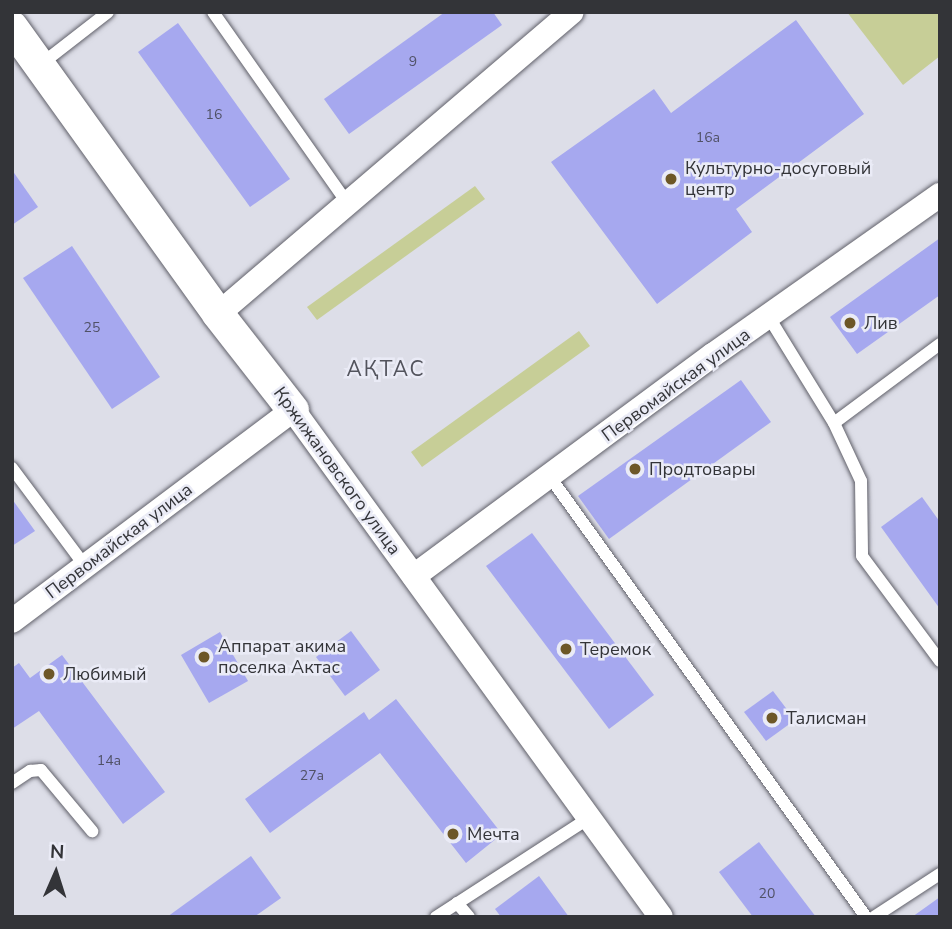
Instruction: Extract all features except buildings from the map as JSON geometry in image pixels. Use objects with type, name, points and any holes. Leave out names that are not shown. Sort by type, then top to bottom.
[{"type":"street","points":[[218,314],[560,15]]},
{"type":"street","name":"Кржижановского улица","points":[[12,27],[218,314],[293,410],[661,917]]},
{"type":"street","name":"Первомайская улица","points":[[414,576],[713,355],[770,319],[940,195]]},
{"type":"street","name":"Первомайская улица","points":[[12,621],[293,410]]},
{"type":"lane","points":[[39,65],[108,12]]},
{"type":"lane","points":[[213,12],[347,203]]},
{"type":"lane","points":[[770,319],[834,423],[861,481],[862,556],[940,660]]},
{"type":"lane","points":[[834,423],[940,344]]},
{"type":"lane","points":[[12,468],[86,566]]},
{"type":"lane","points":[[550,477],[866,917]]},
{"type":"lane","points":[[12,783],[30,771],[41,771],[92,831]]},
{"type":"lane","points":[[436,917],[589,818]]},
{"type":"lane","points":[[874,917],[940,874]]},
{"type":"lane","points":[[457,903],[469,917]]},
{"type":"green space","points":[[847,12],[939,12],[940,56],[903,85]]},
{"type":"green space","points":[[475,186],[485,199],[317,320],[307,307]]},
{"type":"green space","points":[[579,331],[590,346],[422,467],[411,452]]},
{"type":"place","name":"Культурно-досуговый центр","points":[[671,179]]},
{"type":"place","name":"Лив","points":[[850,323]]},
{"type":"place","name":"Продтовары","points":[[635,469]]},
{"type":"place","name":"Теремок","points":[[566,649]]},
{"type":"place","name":"Аппарат акима поселка Актас","points":[[204,657]]},
{"type":"place","name":"Любимый","points":[[49,674]]},
{"type":"place","name":"Талисман","points":[[772,718]]},
{"type":"place","name":"Мечта","points":[[453,834]]},
{"type":"district","name":"АҚТАС","points":[[386,369]]}]
